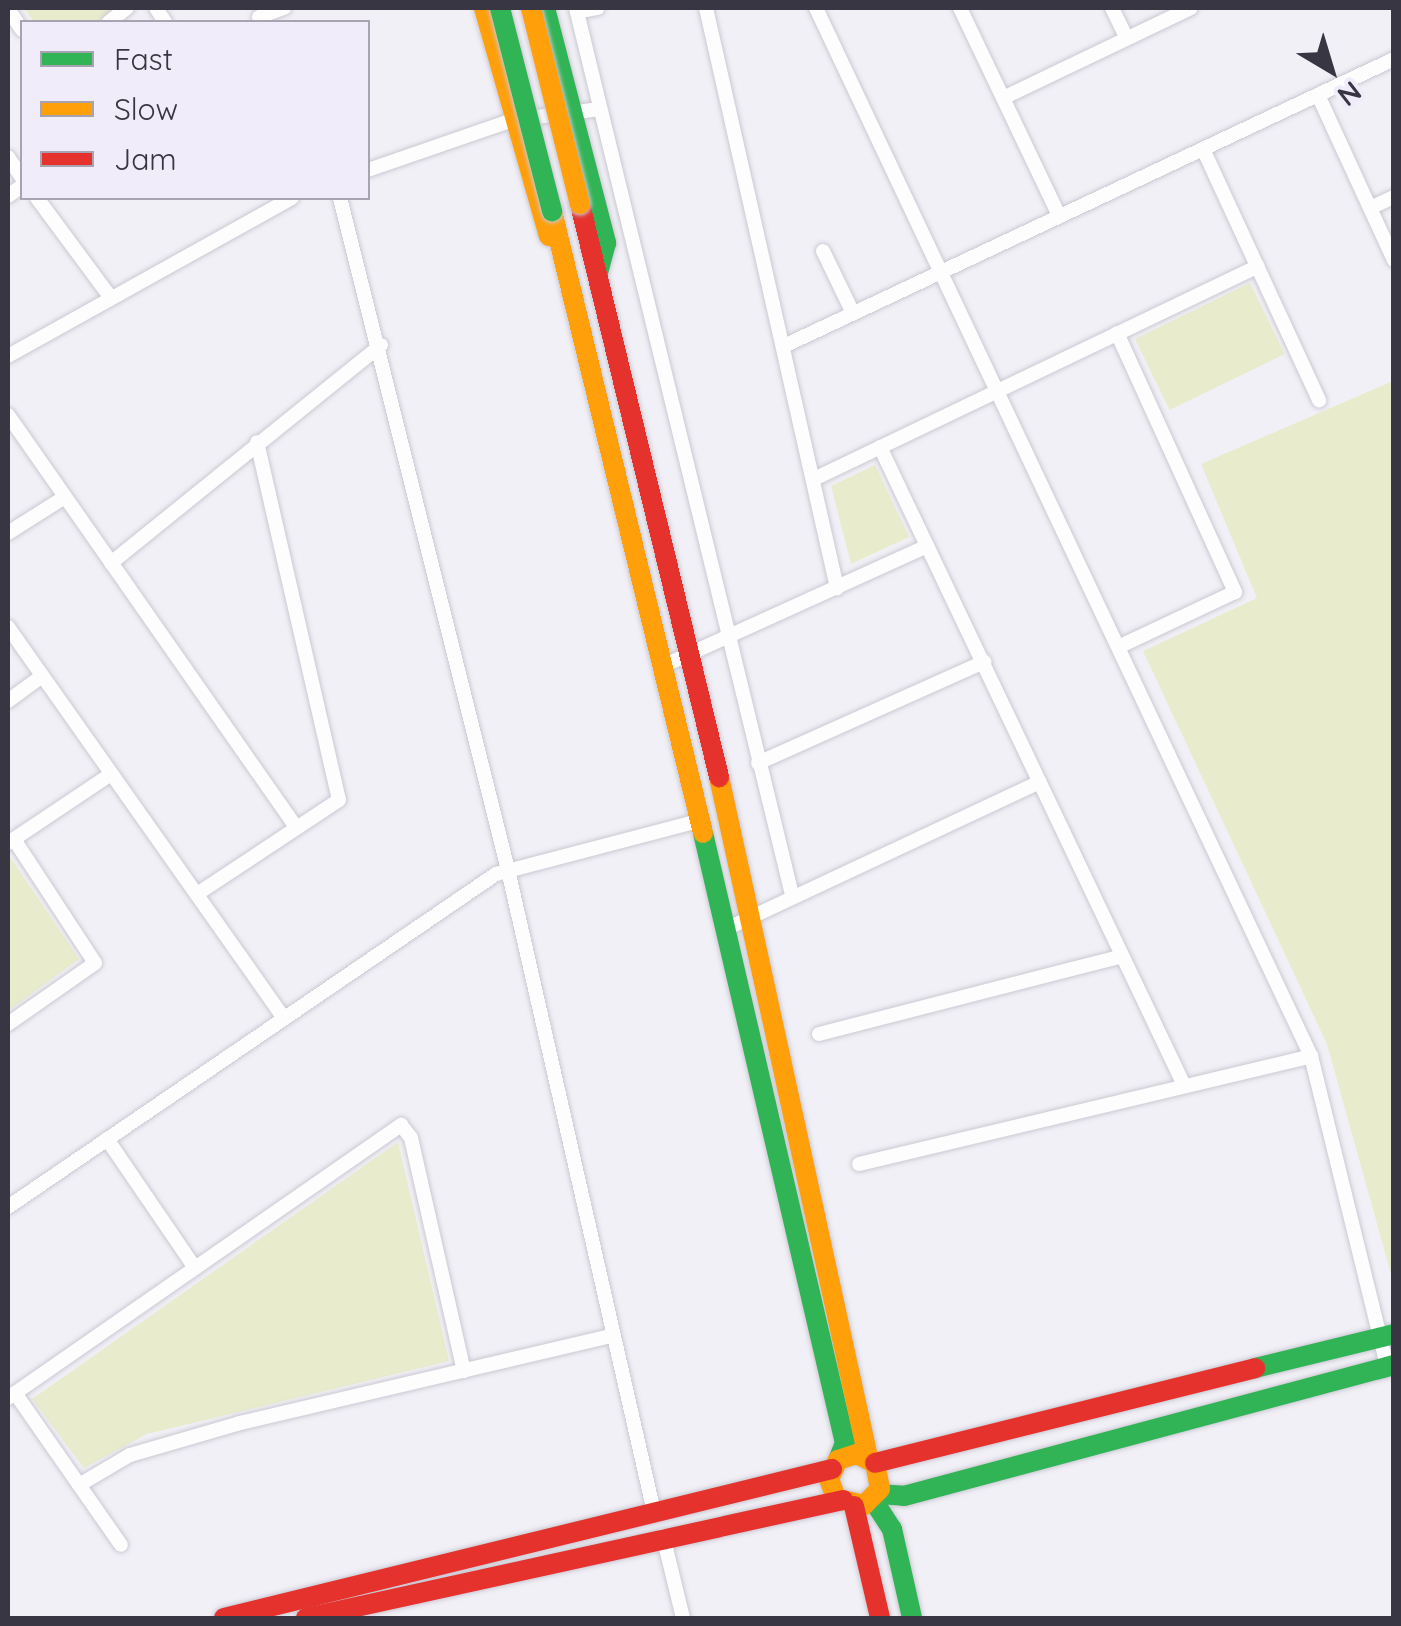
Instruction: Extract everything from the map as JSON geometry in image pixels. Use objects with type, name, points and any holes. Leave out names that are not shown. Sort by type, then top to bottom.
[{"type":"street","points":[[255,16],[284,8]]},
{"type":"street","points":[[484,8],[539,217],[564,264]]},
{"type":"street","points":[[500,8],[728,928],[844,1443],[835,1464]]},
{"type":"street","points":[[531,8],[688,655],[872,1460],[860,1499],[880,1618]]},
{"type":"street","points":[[544,8],[606,243],[597,274]]},
{"type":"street","points":[[598,8],[576,10],[726,638],[792,894]]},
{"type":"street","points":[[706,8],[786,345],[838,588]]},
{"type":"street","points":[[306,1618],[663,1536],[860,1499],[904,1496],[1390,1365],[1388,1335],[1312,1056],[816,8]]},
{"type":"street","points":[[960,8],[1059,216]]},
{"type":"street","points":[[1112,8],[1127,39]]},
{"type":"street","points":[[1003,98],[1191,8]]},
{"type":"street","points":[[786,345],[1394,59]]},
{"type":"street","points":[[1318,95],[1394,260]]},
{"type":"street","points":[[370,169],[512,120],[572,116],[600,109]]},
{"type":"street","points":[[1204,149],[1319,400]]},
{"type":"street","points":[[1370,208],[1394,197]]},
{"type":"street","points":[[38,200],[108,294]]},
{"type":"street","points":[[341,200],[381,346],[508,870],[654,1512]]},
{"type":"street","points":[[8,356],[262,202]]},
{"type":"street","points":[[823,251],[853,314]]},
{"type":"street","points":[[814,479],[1258,266]]},
{"type":"street","points":[[1118,334],[1235,592],[1120,646]]},
{"type":"street","points":[[111,563],[381,346]]},
{"type":"street","points":[[8,416],[296,827]]},
{"type":"street","points":[[196,894],[339,800],[257,442]]},
{"type":"street","points":[[880,447],[1182,1080]]},
{"type":"street","points":[[8,533],[65,497]]},
{"type":"street","points":[[664,665],[927,546]]},
{"type":"street","points":[[8,628],[284,1018]]},
{"type":"street","points":[[758,763],[984,662]]},
{"type":"street","points":[[8,701],[42,676]]},
{"type":"street","points":[[8,1024],[95,963],[10,841],[111,774]]},
{"type":"street","points":[[728,928],[750,921],[792,894],[1040,782]]},
{"type":"street","points":[[8,1207],[508,870],[702,820]]},
{"type":"street","points":[[819,1034],[1122,956]]},
{"type":"street","points":[[859,1164],[1182,1080],[1312,1056]]},
{"type":"street","points":[[121,1545],[11,1396],[401,1126],[412,1138],[464,1371]]},
{"type":"street","points":[[107,1139],[195,1268]]},
{"type":"street","points":[[224,1618],[835,1464],[872,1460],[1388,1335]]},
{"type":"street","points":[[79,1485],[130,1455],[612,1336]]},
{"type":"street","points":[[835,1464],[860,1499],[892,1529],[912,1618]]},
{"type":"street","points":[[663,1536],[683,1618]]},
{"type":"green space","points":[[24,8],[114,8],[99,20],[33,20]]},
{"type":"green space","points":[[1250,283],[1285,354],[1170,410],[1135,339]]},
{"type":"green space","points":[[1393,381],[1393,1281],[1327,1044],[1143,651],[1257,598],[1201,464]]},
{"type":"green space","points":[[875,465],[909,537],[851,564],[831,486]]},
{"type":"green space","points":[[8,858],[79,959],[8,1011]]},
{"type":"green space","points":[[398,1142],[449,1361],[147,1434],[84,1468],[32,1399]]},
{"type":"traffic: fast","points":[[500,8],[552,211]]},
{"type":"traffic: fast","points":[[545,8],[606,243],[598,272]]},
{"type":"traffic: fast","points":[[703,833],[845,1443],[838,1460]]},
{"type":"traffic: fast","points":[[1255,1368],[1394,1334]]},
{"type":"traffic: fast","points":[[878,1494],[904,1496],[1394,1365]]},
{"type":"traffic: fast","points":[[873,1500],[892,1529],[912,1618]]},
{"type":"traffic: slow","points":[[484,8],[549,236]]},
{"type":"traffic: slow","points":[[531,8],[580,204]]},
{"type":"traffic: slow","points":[[552,211],[703,833]]},
{"type":"traffic: slow","points":[[719,777],[868,1457]]},
{"type":"traffic: slow","points":[[836,1498],[829,1479],[838,1460],[857,1454],[875,1463],[880,1489],[864,1505],[843,1500]]},
{"type":"traffic: jam","points":[[580,204],[719,777]]},
{"type":"traffic: jam","points":[[875,1463],[1255,1368]]},
{"type":"traffic: jam","points":[[224,1618],[832,1469]]},
{"type":"traffic: jam","points":[[306,1618],[843,1500]]},
{"type":"traffic: jam","points":[[854,1506],[880,1618]]}]
